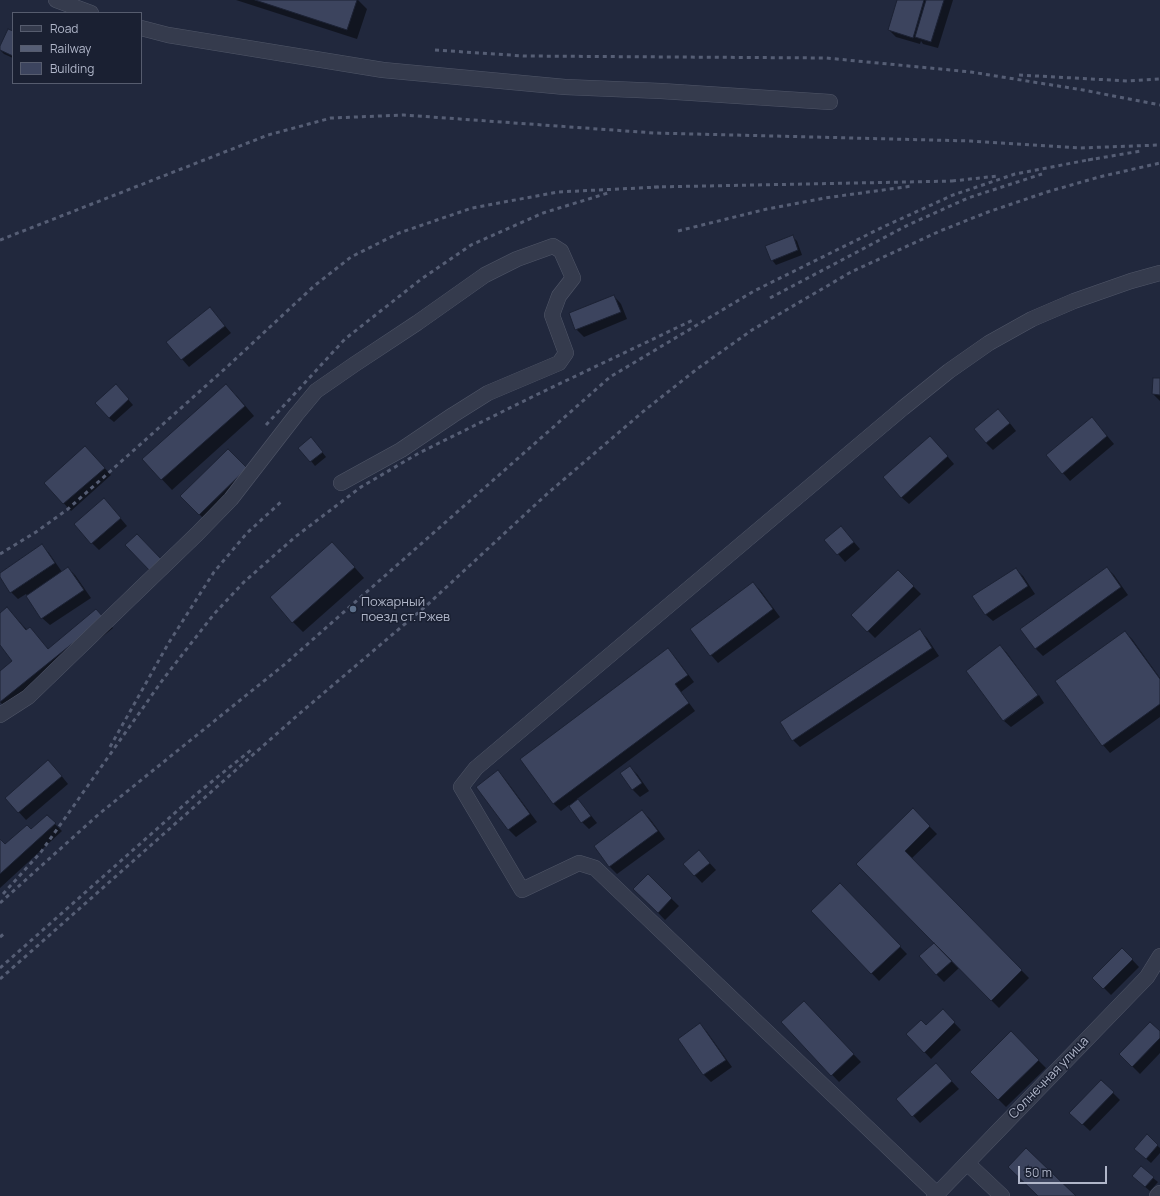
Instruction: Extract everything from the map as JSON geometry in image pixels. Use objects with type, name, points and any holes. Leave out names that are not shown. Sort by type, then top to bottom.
[{"type":"street","points":[[56,0],[88,12]]},
{"type":"street","points":[[142,28],[168,35],[383,70],[565,87],[661,91],[830,102]]},
{"type":"street","points":[[0,715],[28,696],[197,534],[231,499],[316,391],[485,275],[517,259],[553,246],[561,251],[573,278],[559,296],[552,315],[566,353],[559,363],[488,393],[452,414],[401,450],[341,483]]},
{"type":"street","points":[[936,1195],[595,868],[579,863],[522,890],[461,787],[476,768],[903,408],[949,371],[989,343],[1032,319],[1074,301],[1131,281],[1160,273]]},
{"type":"street","name":"Солнечная улица","points":[[936,1195],[1147,977],[1160,956]]},
{"type":"street","points":[[967,1164],[1002,1196]]},
{"type":"street","points":[[1157,1196],[1160,1193]]},
{"type":"building","points":[[255,0],[357,0],[347,30]]},
{"type":"building","points":[[897,0],[924,0],[913,38],[888,30]]},
{"type":"building","points":[[926,0],[944,0],[931,42],[915,37]]},
{"type":"building","points":[[8,29],[12,31],[12,56],[0,50],[0,46]]},
{"type":"building","points":[[793,235],[798,250],[771,261],[765,246]]},
{"type":"building","points":[[614,295],[621,312],[575,330],[569,313]]},
{"type":"building","points":[[210,307],[225,326],[181,360],[166,342]]},
{"type":"building","points":[[1153,378],[1160,378],[1160,395],[1152,394]]},
{"type":"building","points":[[116,384],[129,399],[109,418],[95,403]]},
{"type":"building","points":[[226,384],[245,406],[161,480],[142,459]]},
{"type":"building","points":[[998,409],[1010,423],[986,443],[974,429]]},
{"type":"building","points":[[1092,417],[1107,436],[1062,474],[1046,455]]},
{"type":"building","points":[[930,436],[948,456],[901,498],[883,477]]},
{"type":"building","points":[[311,437],[323,452],[310,462],[298,448]]},
{"type":"building","points":[[85,446],[105,468],[63,504],[44,483]]},
{"type":"building","points":[[228,449],[247,468],[199,515],[180,496]]},
{"type":"building","points":[[104,498],[121,518],[91,544],[74,524]]},
{"type":"building","points":[[841,526],[854,542],[837,555],[824,540]]},
{"type":"building","points":[[137,534],[163,561],[151,572],[125,545]]},
{"type":"building","points":[[332,542],[355,567],[292,623],[270,597]]},
{"type":"building","points":[[42,544],[55,563],[10,593],[0,577],[0,573]]},
{"type":"building","points":[[68,567],[84,590],[41,619],[26,596]]},
{"type":"building","points":[[1107,567],[1121,587],[1035,649],[1020,629]]},
{"type":"building","points":[[1016,568],[1028,586],[985,615],[972,596]]},
{"type":"building","points":[[898,570],[914,586],[867,632],[851,615]]},
{"type":"building","points":[[753,582],[773,609],[710,656],[690,629]]},
{"type":"building","points":[[7,607],[26,630],[30,627],[48,649],[96,609],[104,618],[0,702],[0,671],[12,661],[0,645],[0,613]]},
{"type":"building","points":[[920,629],[932,648],[792,741],[780,722]]},
{"type":"building","points":[[1125,631],[1160,679],[1160,704],[1102,746],[1055,681]]},
{"type":"building","points":[[1000,645],[1038,695],[1003,721],[966,671]]},
{"type":"building","points":[[668,648],[688,675],[675,684],[689,703],[553,804],[520,759]]},
{"type":"building","points":[[48,760],[62,776],[18,813],[5,798]]},
{"type":"building","points":[[630,766],[642,783],[632,790],[620,773]]},
{"type":"building","points":[[498,770],[530,814],[508,830],[476,787]]},
{"type":"building","points":[[578,799],[591,816],[581,823],[569,806]]},
{"type":"building","points":[[913,808],[930,826],[905,851],[1022,970],[991,1001],[856,864]]},
{"type":"building","points":[[642,810],[658,831],[609,867],[594,846]]},
{"type":"building","points":[[47,815],[56,823],[0,874],[0,839],[5,844],[27,825],[31,829]]},
{"type":"building","points":[[699,850],[710,863],[694,876],[683,864]]},
{"type":"building","points":[[648,874],[672,898],[658,913],[633,889]]},
{"type":"building","points":[[840,883],[901,946],[871,974],[811,911]]},
{"type":"building","points":[[934,943],[952,961],[936,975],[919,956]]},
{"type":"building","points":[[1122,948],[1133,959],[1103,989],[1092,978]]},
{"type":"building","points":[[804,1001],[854,1054],[831,1076],[781,1022]]},
{"type":"building","points":[[943,1009],[955,1022],[924,1053],[906,1034],[921,1020],[926,1025]]},
{"type":"building","points":[[1150,1022],[1160,1031],[1160,1038],[1132,1067],[1119,1054]]},
{"type":"building","points":[[700,1023],[726,1060],[703,1075],[678,1039]]},
{"type":"building","points":[[1011,1031],[1039,1060],[998,1100],[970,1072]]},
{"type":"building","points":[[936,1063],[952,1081],[912,1117],[896,1099]]},
{"type":"building","points":[[1101,1080],[1114,1092],[1082,1125],[1069,1113]]},
{"type":"building","points":[[1147,1134],[1158,1145],[1146,1159],[1134,1149]]},
{"type":"building","points":[[1026,1148],[1076,1196],[1038,1196],[1008,1167]]},
{"type":"building","points":[[1141,1166],[1154,1177],[1145,1187],[1132,1176]]},
{"type":"railway","points":[[435,50],[524,56],[826,58],[971,72],[1083,90],[1160,105]]},
{"type":"railway","points":[[1019,75],[1128,81],[1160,79]]},
{"type":"railway","points":[[0,240],[268,135],[331,118],[404,115],[654,133],[971,141],[1080,148],[1160,145]]},
{"type":"railway","points":[[1088,160],[1141,151]]},
{"type":"railway","points":[[0,903],[99,814],[285,664],[610,377],[754,291],[883,227],[953,195],[1015,174],[1093,159]]},
{"type":"railway","points":[[0,979],[299,714],[426,606],[548,493],[645,410],[697,369],[752,330],[851,272],[940,231],[988,212],[1047,192],[1099,177],[1160,163]]},
{"type":"railway","points":[[770,298],[908,225],[968,198],[1042,174]]},
{"type":"railway","points":[[952,181],[998,176]]},
{"type":"railway","points":[[654,187],[956,181]]},
{"type":"railway","points":[[678,231],[767,209],[825,198],[912,186]]},
{"type":"railway","points":[[0,554],[36,532],[68,509],[228,366],[314,286],[351,257],[399,233],[472,208],[558,192],[659,187]]},
{"type":"railway","points":[[266,425],[345,339],[420,280],[471,245],[543,213],[608,193]]},
{"type":"railway","points":[[3,894],[41,852],[164,678],[214,614],[244,582],[295,537],[361,487],[419,453],[695,319]]},
{"type":"railway","points":[[110,747],[168,644],[214,572],[247,533],[282,501]]},
{"type":"railway","points":[[0,968],[194,796],[251,750]]},
{"type":"railway","points":[[0,937],[5,933]]},
{"type":"place","name":"Пожарный поезд ст. Ржев","points":[[353,609]]}]
